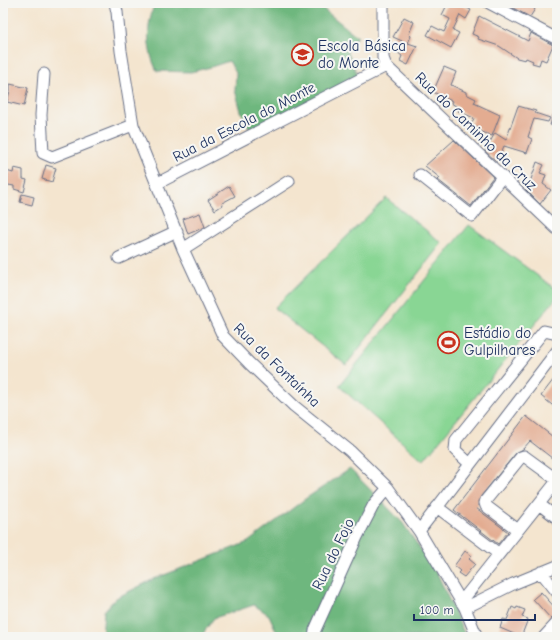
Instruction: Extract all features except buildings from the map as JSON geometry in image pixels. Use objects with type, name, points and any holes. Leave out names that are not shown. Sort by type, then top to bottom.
[{"type":"street","name":"Rua da Fontaínha","points":[[115,3],[118,12],[121,51],[134,126],[158,183],[183,249],[223,336],[248,363],[294,406],[350,451],[388,488],[419,531],[463,605],[477,637]]},
{"type":"street","points":[[383,3],[383,58],[386,66]]},
{"type":"street","points":[[489,3],[557,39]]},
{"type":"street","name":"Rua do Caminho da Cruz","points":[[386,66],[557,229]]},
{"type":"street","name":"Rua da Escola do Monte","points":[[158,183],[386,66]]},
{"type":"street","points":[[44,74],[41,115],[43,153],[52,157],[134,126]]},
{"type":"street","points":[[420,175],[472,216],[502,177]]},
{"type":"street","points":[[183,249],[289,181]]},
{"type":"street","points":[[119,258],[177,231]]},
{"type":"street","points":[[470,464],[455,450],[456,440],[544,331],[557,334]]},
{"type":"street","points":[[419,531],[557,351]]},
{"type":"street","points":[[463,605],[499,554],[557,481],[524,456],[521,457],[485,503],[486,506],[518,530]]},
{"type":"street","name":"Rua do Fojo","points":[[314,637],[315,630],[357,537],[374,504],[388,488]]},
{"type":"street","points":[[539,504],[557,518]]},
{"type":"street","points":[[437,507],[499,554]]},
{"type":"street","points":[[463,605],[557,566]]},
{"type":"street","points":[[541,572],[557,592]]},
{"type":"street","points":[[544,637],[557,623]]},
{"type":"green space","points":[[155,3],[317,3],[358,37],[346,45],[358,76],[251,132],[241,111],[235,90],[236,73],[229,61],[191,72],[157,71],[153,63],[148,37],[150,20]]},
{"type":"green space","points":[[386,198],[442,243],[346,365],[274,308]]},
{"type":"green space","name":"Estádio do Gulpilhares","points":[[469,225],[557,290],[557,297],[423,461],[339,386]]},
{"type":"green space","points":[[350,469],[402,522],[437,573],[466,637],[279,637],[269,615],[254,605],[214,618],[204,632],[203,637],[102,637],[104,611],[116,598],[154,579],[248,542],[305,499]]},
{"type":"place","name":"Escola Básica do Monte","points":[[302,55]]},
{"type":"place","name":"Estádio do Gulpilhares","points":[[448,342]]}]
